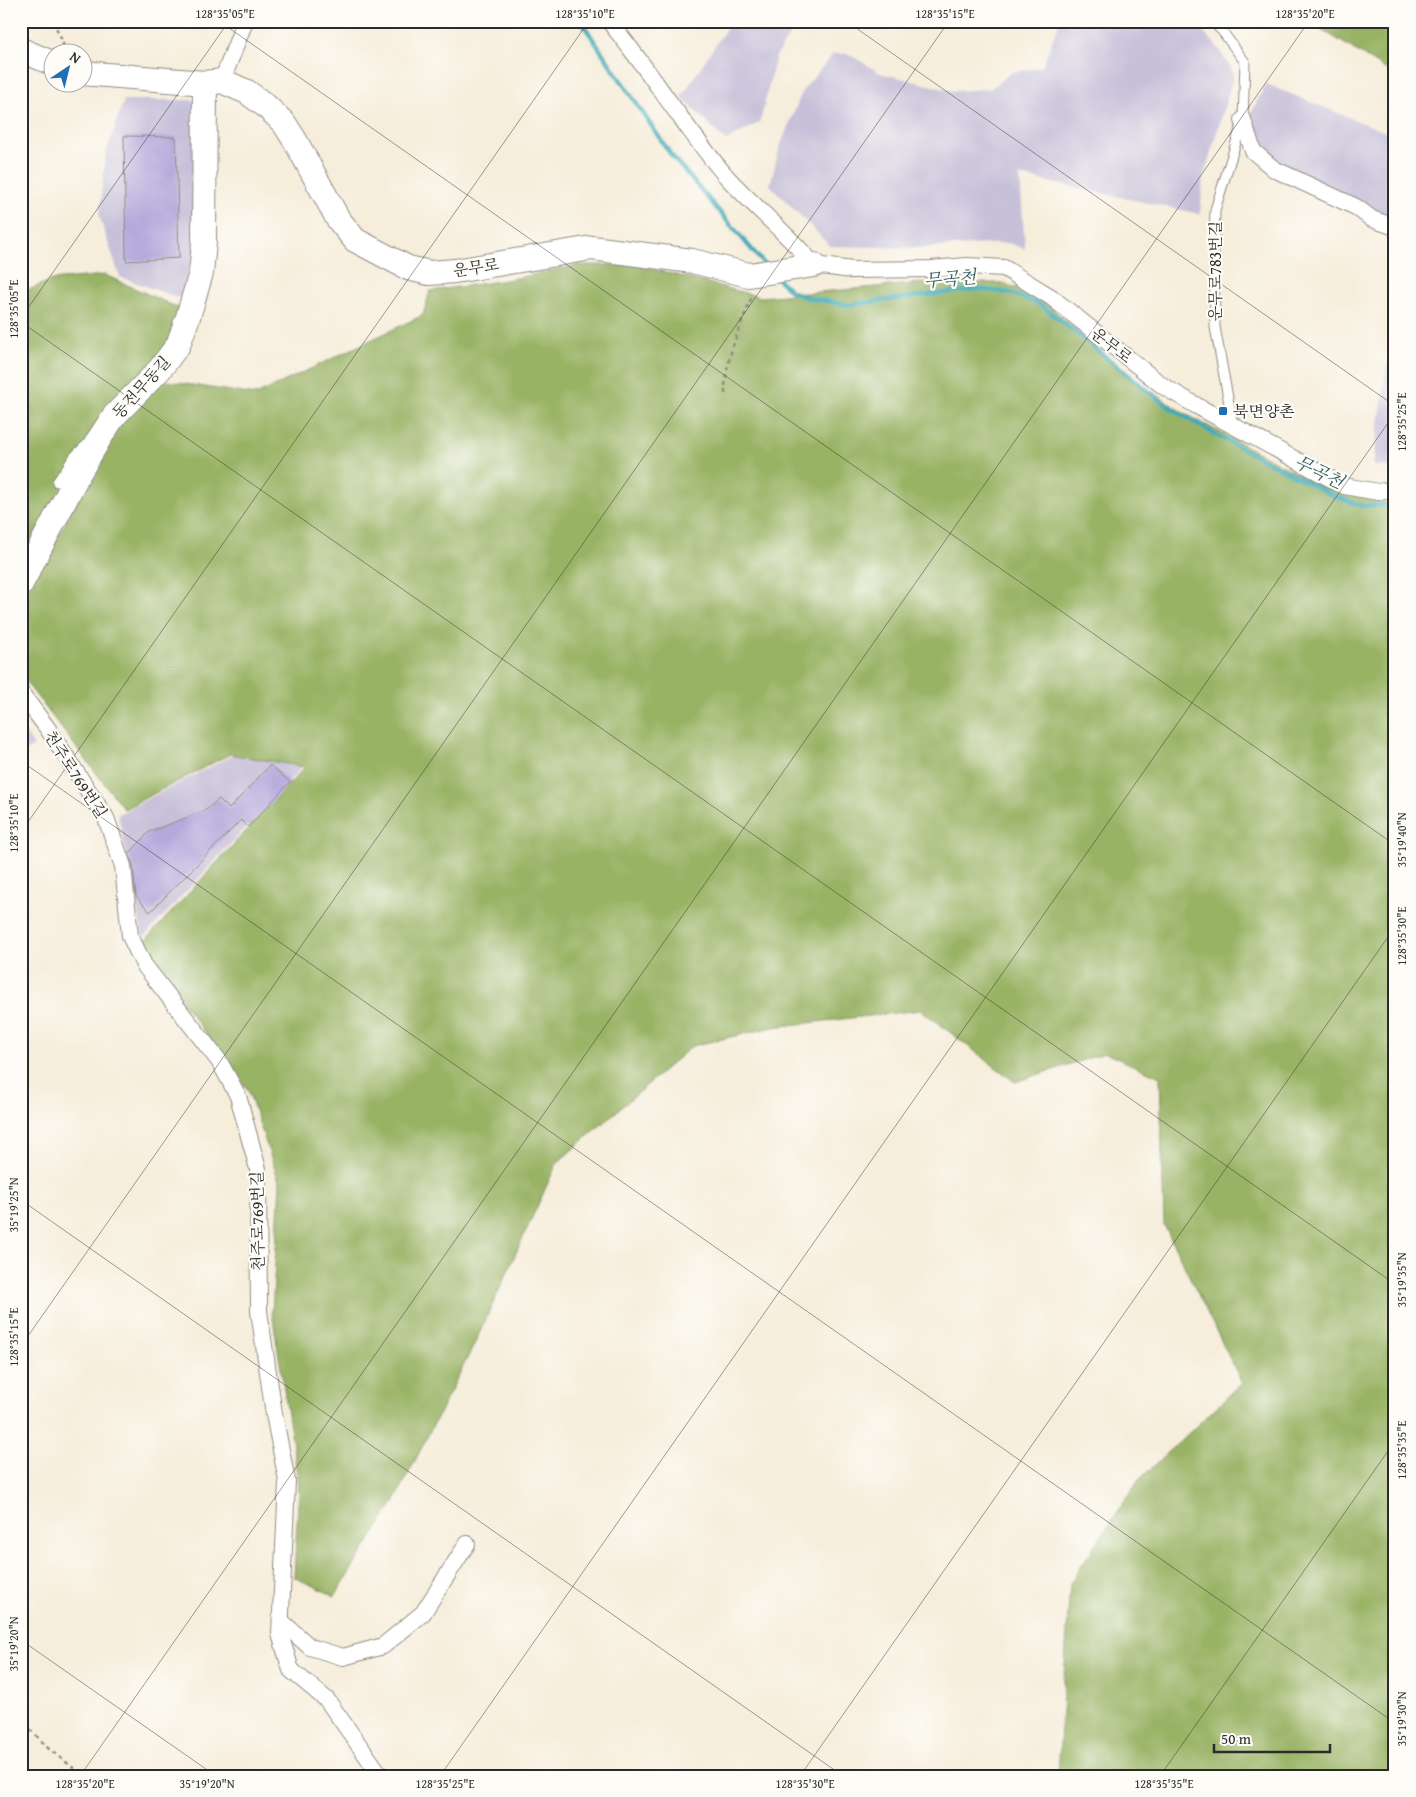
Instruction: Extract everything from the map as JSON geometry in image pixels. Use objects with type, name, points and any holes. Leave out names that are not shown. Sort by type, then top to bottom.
[{"type":"street","points":[[213,82],[245,21]]},
{"type":"street","points":[[609,21],[684,123],[727,177],[797,244],[814,265]]},
{"type":"street","points":[[21,50],[42,59]]},
{"type":"street","name":"운무로","points":[[92,74],[213,82],[246,92],[266,106],[284,123],[338,219],[355,240],[408,268],[429,273],[454,271],[592,248],[692,261],[749,275],[814,265],[852,270],[967,266],[1004,268],[1051,298],[1163,386],[1265,444],[1344,486],[1378,492],[1395,489]]},
{"type":"street","name":"동전무동길","points":[[21,584],[80,471],[114,416],[160,369],[178,345],[196,294],[201,273],[213,82]]},
{"type":"street","name":"운무로783번길","points":[[1243,120],[1253,151],[1274,169],[1356,207],[1372,219],[1395,227]]},
{"type":"street","name":"천주로769번길","points":[[21,692],[48,729],[106,818],[123,866],[130,936],[144,965],[219,1061],[238,1096],[258,1170],[259,1311],[274,1414],[287,1480],[280,1634],[291,1670],[327,1700],[381,1776]]},
{"type":"street","points":[[282,1622],[310,1647],[344,1657],[384,1646],[423,1612],[467,1544]]},
{"type":"lane","name":"운무로783번길","points":[[1210,21],[1222,31],[1245,62],[1243,120],[1215,210],[1215,327],[1233,425]]},
{"type":"lane","points":[[58,482],[74,457],[114,416]]},
{"type":"path","points":[[53,21],[62,42]]},
{"type":"path","points":[[725,394],[728,366],[736,338],[751,300],[749,275]]},
{"type":"path","points":[[21,1707],[30,1729],[49,1749],[84,1776]]},
{"type":"shaded area","points":[[731,21],[799,21],[776,56],[760,122],[726,141],[681,97]]},
{"type":"shaded area","points":[[1060,21],[1192,21],[1217,46],[1234,74],[1203,179],[1200,214],[1020,176],[1025,249],[1008,243],[918,248],[830,246],[770,185],[779,149],[803,90],[833,54],[849,54],[880,73],[953,91],[990,89],[1012,72],[1042,67]]},
{"type":"shaded area","points":[[1266,84],[1395,136],[1395,226],[1256,152],[1246,123]]},
{"type":"shaded area","points":[[124,100],[202,100],[198,238],[182,299],[120,277],[99,216],[106,153]]},
{"type":"shaded area","points":[[1395,362],[1395,467],[1373,466],[1387,366]]},
{"type":"shaded area","points":[[21,726],[34,746],[21,753]]},
{"type":"shaded area","points":[[235,754],[305,764],[143,938],[118,814]]},
{"type":"green space","points":[[1308,21],[1395,21],[1395,75]]},
{"type":"green space","points":[[579,265],[638,265],[761,297],[923,283],[1001,283],[1036,294],[1125,373],[1182,412],[1319,485],[1388,503],[1395,501],[1395,1776],[1058,1776],[1070,1583],[1139,1480],[1242,1383],[1164,1225],[1160,1077],[1105,1053],[1015,1082],[921,1010],[773,1027],[692,1046],[557,1163],[474,1345],[393,1504],[335,1596],[294,1577],[299,1485],[272,1312],[280,1184],[248,1090],[140,946],[305,767],[230,754],[124,809],[21,676],[21,599],[37,575],[121,419],[160,380],[256,395],[423,315],[430,291],[507,280]]},
{"type":"green space","points":[[105,275],[183,310],[170,343],[21,569],[21,293],[52,280]]},
{"type":"building","points":[[124,136],[176,137],[179,258],[126,261]]},
{"type":"building","points":[[270,765],[290,782],[248,827],[241,820],[150,912],[136,896],[133,865],[129,854],[149,832],[206,810],[219,799],[229,809]]},
{"type":"waterway","name":"무곡천","points":[[581,21],[671,155],[765,265]]},
{"type":"waterway","name":"무곡천","points":[[777,278],[791,291],[805,297],[847,305],[977,289],[1011,293],[1041,305],[1167,406],[1216,435],[1336,497],[1363,506],[1395,505]]},
{"type":"place","name":"북면양촌","points":[[1223,411]]}]
